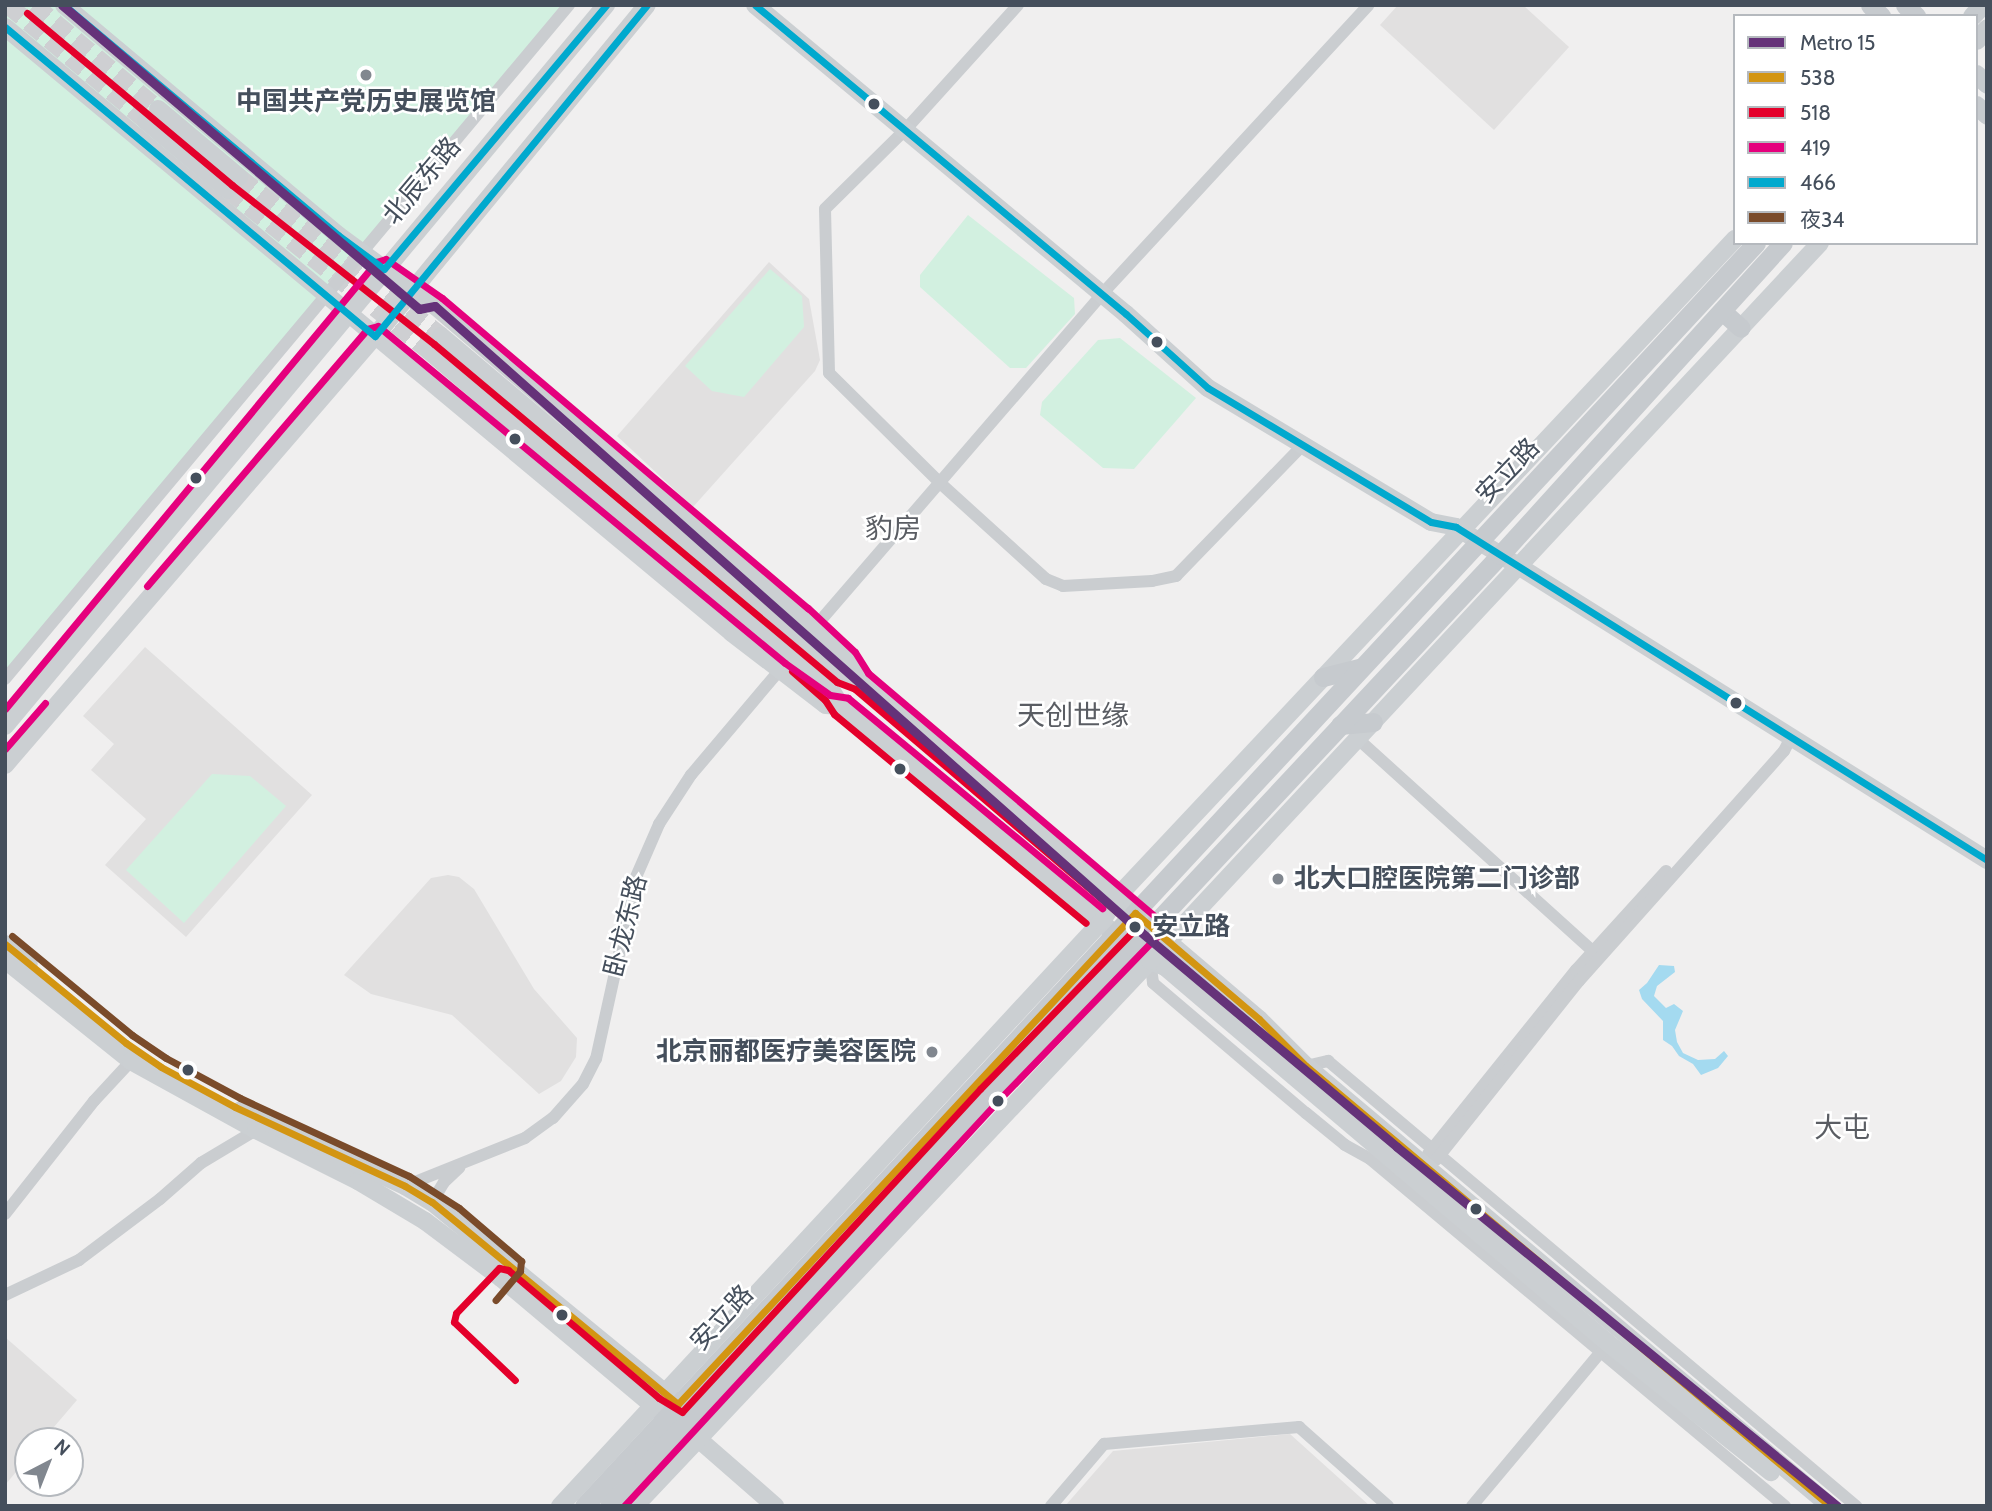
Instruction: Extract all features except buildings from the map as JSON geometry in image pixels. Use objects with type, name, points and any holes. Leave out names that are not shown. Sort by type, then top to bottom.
[{"type":"main road","name":"安立路","points":[[584,1506],[666,1405],[1109,927],[1135,913],[1361,668],[1470,536],[1754,245]]},
{"type":"main road","name":"安立路","points":[[609,1506],[691,1432],[988,1096],[1133,947],[1500,555],[1781,245]]},
{"type":"main road","points":[[1722,311],[1741,328]]},
{"type":"main road","points":[[1323,677],[1361,668]]},
{"type":"main road","points":[[1340,725],[1373,722]]},
{"type":"street","points":[[64,5],[362,252],[413,290],[814,628],[847,659],[860,680],[1259,1019],[1306,1066],[1856,1506]]},
{"type":"street","name":"北辰东路","points":[[5,679],[569,5]]},
{"type":"street","name":"北辰东路","points":[[5,726],[606,5]]},
{"type":"street","points":[[5,765],[375,336],[647,5]]},
{"type":"street","points":[[755,5],[1102,294],[1208,388],[1431,522],[1470,536],[1791,737],[1983,852]]},
{"type":"street","points":[[1018,5],[905,130],[825,209],[829,373],[939,482],[1055,584],[1152,581],[1176,576],[1304,444]]},
{"type":"street","points":[[814,628],[1102,294],[1369,5]]},
{"type":"street","points":[[5,27],[779,671],[826,705],[841,706]]},
{"type":"street","points":[[152,115],[234,184]]},
{"type":"street","name":"安立路","points":[[1109,927],[1117,897],[1323,677],[1470,536],[1733,241]]},
{"type":"street","name":"安立路","points":[[691,1432],[1150,961],[1817,245]]},
{"type":"street","points":[[441,336],[845,674],[860,680]]},
{"type":"street","points":[[429,351],[825,685],[841,706],[1081,907],[1150,961],[1165,967],[1348,1119],[1426,1162],[1830,1506]]},
{"type":"street","name":"卧龙东路","points":[[405,1186],[511,1146],[539,1129],[569,1102],[590,1073],[636,877],[659,824],[691,775],[779,671]]},
{"type":"street","points":[[1426,1162],[1596,955],[1778,746],[1791,737]]},
{"type":"street","points":[[1358,739],[1596,955]]},
{"type":"street","points":[[5,944],[126,1043],[161,1067],[235,1107],[405,1186],[432,1202],[666,1405],[691,1432],[775,1506]]},
{"type":"street","points":[[5,960],[131,1061],[256,1130],[358,1181],[425,1221],[666,1405]]},
{"type":"street","points":[[1150,961],[1153,983],[1306,1113],[1345,1145],[1370,1159],[1604,1347],[1812,1506]]},
{"type":"street","points":[[5,1214],[76,1122],[131,1061]]},
{"type":"street","points":[[5,1295],[79,1260],[160,1199],[201,1163],[256,1130]]},
{"type":"street","name":"卧龙东路","points":[[432,1202],[452,1173],[471,1161]]},
{"type":"street","points":[[1426,1162],[1604,1347],[1785,1506]]},
{"type":"street","points":[[1472,1506],[1604,1347]]},
{"type":"street","points":[[560,1506],[666,1405]]},
{"type":"street","points":[[1051,1506],[1104,1444],[1299,1427],[1388,1506]]},
{"type":"street","points":[[635,1506],[691,1432]]},
{"type":"shaded area","points":[[1398,5],[1523,5],[1569,47],[1494,130],[1380,25]]},
{"type":"shaded area","points":[[769,262],[809,299],[820,360],[815,371],[693,507],[617,436]]},
{"type":"shaded area","points":[[145,647],[312,795],[186,937],[105,865],[146,819],[91,770],[114,744],[83,716]]},
{"type":"shaded area","points":[[448,875],[459,877],[474,889],[534,989],[577,1038],[576,1057],[561,1081],[539,1094],[452,1015],[371,994],[344,975],[431,878]]},
{"type":"shaded area","points":[[5,1337],[77,1400],[54,1427],[14,1427],[14,1474],[5,1485]]},
{"type":"shaded area","points":[[1290,1434],[1370,1506],[1065,1506],[1113,1451]]},
{"type":"green space","points":[[5,5],[563,5],[5,673]]},
{"type":"green space","points":[[968,215],[1074,298],[1075,314],[1026,368],[1010,368],[920,287],[920,275]]},
{"type":"green space","points":[[770,269],[802,296],[804,327],[744,397],[712,391],[685,366]]},
{"type":"green space","points":[[1120,338],[1196,398],[1134,469],[1103,468],[1040,415],[1042,402],[1098,340]]},
{"type":"green space","points":[[212,774],[250,776],[286,806],[184,923],[126,870]]},
{"type":"water","points":[[1659,965],[1674,966],[1675,972],[1657,986],[1654,996],[1666,1008],[1674,1004],[1683,1011],[1675,1030],[1683,1053],[1698,1060],[1715,1059],[1724,1051],[1728,1056],[1718,1068],[1701,1075],[1693,1064],[1679,1056],[1672,1046],[1663,1040],[1663,1021],[1642,999],[1639,990]]},
{"type":"tunnel","points":[[8,5],[146,121]]},
{"type":"tunnel","points":[[34,5],[158,109]]},
{"type":"tunnel","points":[[239,177],[441,336]]},
{"type":"tunnel","points":[[228,190],[429,351]]},
{"type":"metro line","name":"15","points":[[62,5],[419,309],[435,306],[1135,927],[1397,1147],[1837,1506]]},
{"type":"transit line","name":"466","points":[[64,5],[338,235],[384,269],[606,5]]},
{"type":"transit line","name":"466","points":[[5,27],[375,336],[647,5]]},
{"type":"transit line","name":"466","points":[[755,5],[1126,314],[1208,388],[1431,522],[1456,527],[1987,860]]},
{"type":"transit line","name":"518","points":[[27,13],[232,185],[434,344],[837,682],[855,689],[1136,928],[980,1089],[682,1412],[659,1398],[508,1270],[499,1268],[456,1313],[454,1322],[515,1380]]},
{"type":"transit line","name":"419","points":[[5,709],[376,262],[386,259],[442,298],[808,608],[855,652],[868,673],[1159,920],[1159,934],[996,1103],[624,1506]]},
{"type":"transit line","name":"419","points":[[147,586],[367,329],[378,326],[785,663],[830,695],[848,698],[1102,908]]},
{"type":"transit line","name":"518","points":[[792,671],[825,700],[834,714],[1086,923]]},
{"type":"transit line","name":"419","points":[[5,749],[45,703]]},
{"type":"transit line","name":"538","points":[[5,944],[126,1043],[161,1067],[235,1107],[405,1186],[432,1202],[678,1404],[1135,913],[1259,1019],[1306,1066],[1830,1506]]},
{"type":"transit line","name":"夜34","points":[[12,936],[132,1035],[166,1058],[240,1098],[409,1176],[459,1208],[521,1261],[520,1271],[496,1300]]},
{"type":"place","name":"中国共产党历史展览馆","points":[[366,75]]},
{"type":"place","name":"北大口腔医院第二门诊部","points":[[1278,879]]},
{"type":"place","name":"安立路","points":[[1135,927]]},
{"type":"place","name":"北京丽都医疗美容医院","points":[[932,1052]]},
{"type":"district","name":"豹房","points":[[893,528]]},
{"type":"district","name":"天创世缘","points":[[1073,715]]},
{"type":"district","name":"大屯","points":[[1842,1127]]}]
